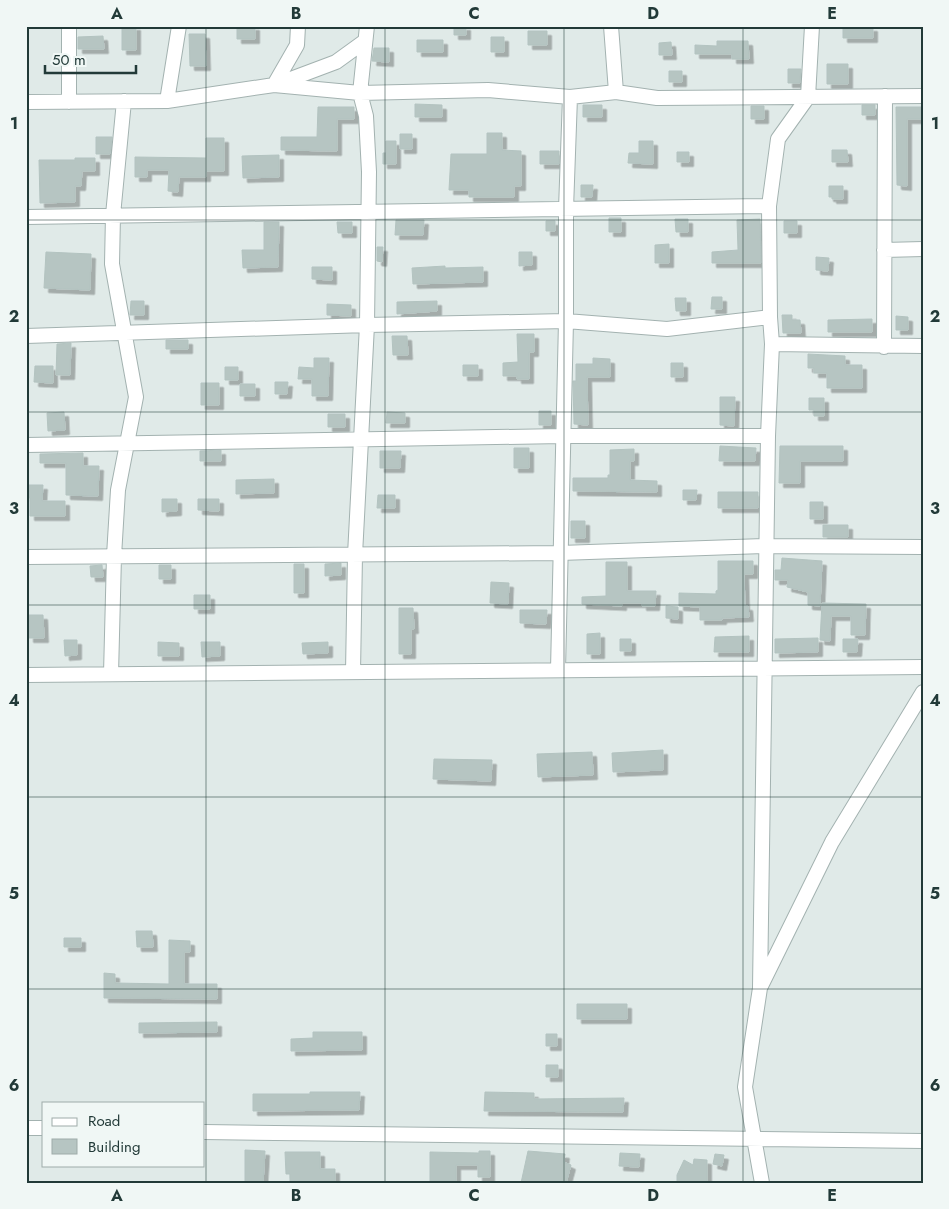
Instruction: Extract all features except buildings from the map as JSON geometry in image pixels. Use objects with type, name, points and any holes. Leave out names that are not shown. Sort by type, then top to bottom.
[{"type":"street","points":[[69,26],[69,102]]},
{"type":"street","points":[[168,101],[178,26]]},
{"type":"street","points":[[274,85],[297,45],[298,26]]},
{"type":"street","points":[[354,672],[355,555],[367,325],[369,172],[366,116],[360,93],[366,26]]},
{"type":"street","points":[[611,26],[616,92]]},
{"type":"street","points":[[762,1183],[745,1087],[760,988],[768,436],[772,344],[768,206],[778,139],[808,97],[812,26]]},
{"type":"street","points":[[26,102],[168,101],[274,85],[336,62],[365,41]]},
{"type":"street","points":[[274,85],[360,93],[488,90],[570,97],[616,92],[657,98],[923,96]]},
{"type":"street","points":[[884,347],[885,96]]},
{"type":"street","points":[[558,670],[566,321],[566,209],[570,97]]},
{"type":"street","points":[[111,674],[118,490],[136,397],[112,264],[113,215],[124,102]]},
{"type":"street","points":[[26,217],[768,206]]},
{"type":"street","points":[[884,250],[923,249]]},
{"type":"street","points":[[26,336],[367,325],[566,321],[667,329],[770,317]]},
{"type":"street","points":[[772,344],[884,347],[923,346]]},
{"type":"street","points":[[26,445],[562,436],[768,436]]},
{"type":"street","points":[[26,557],[560,553],[766,546],[923,547]]},
{"type":"street","points":[[26,675],[764,670],[923,667]]},
{"type":"street","points":[[760,988],[832,842],[923,692]]},
{"type":"street","points":[[26,1128],[42,1128]]},
{"type":"street","points":[[205,1132],[923,1141]]}]
